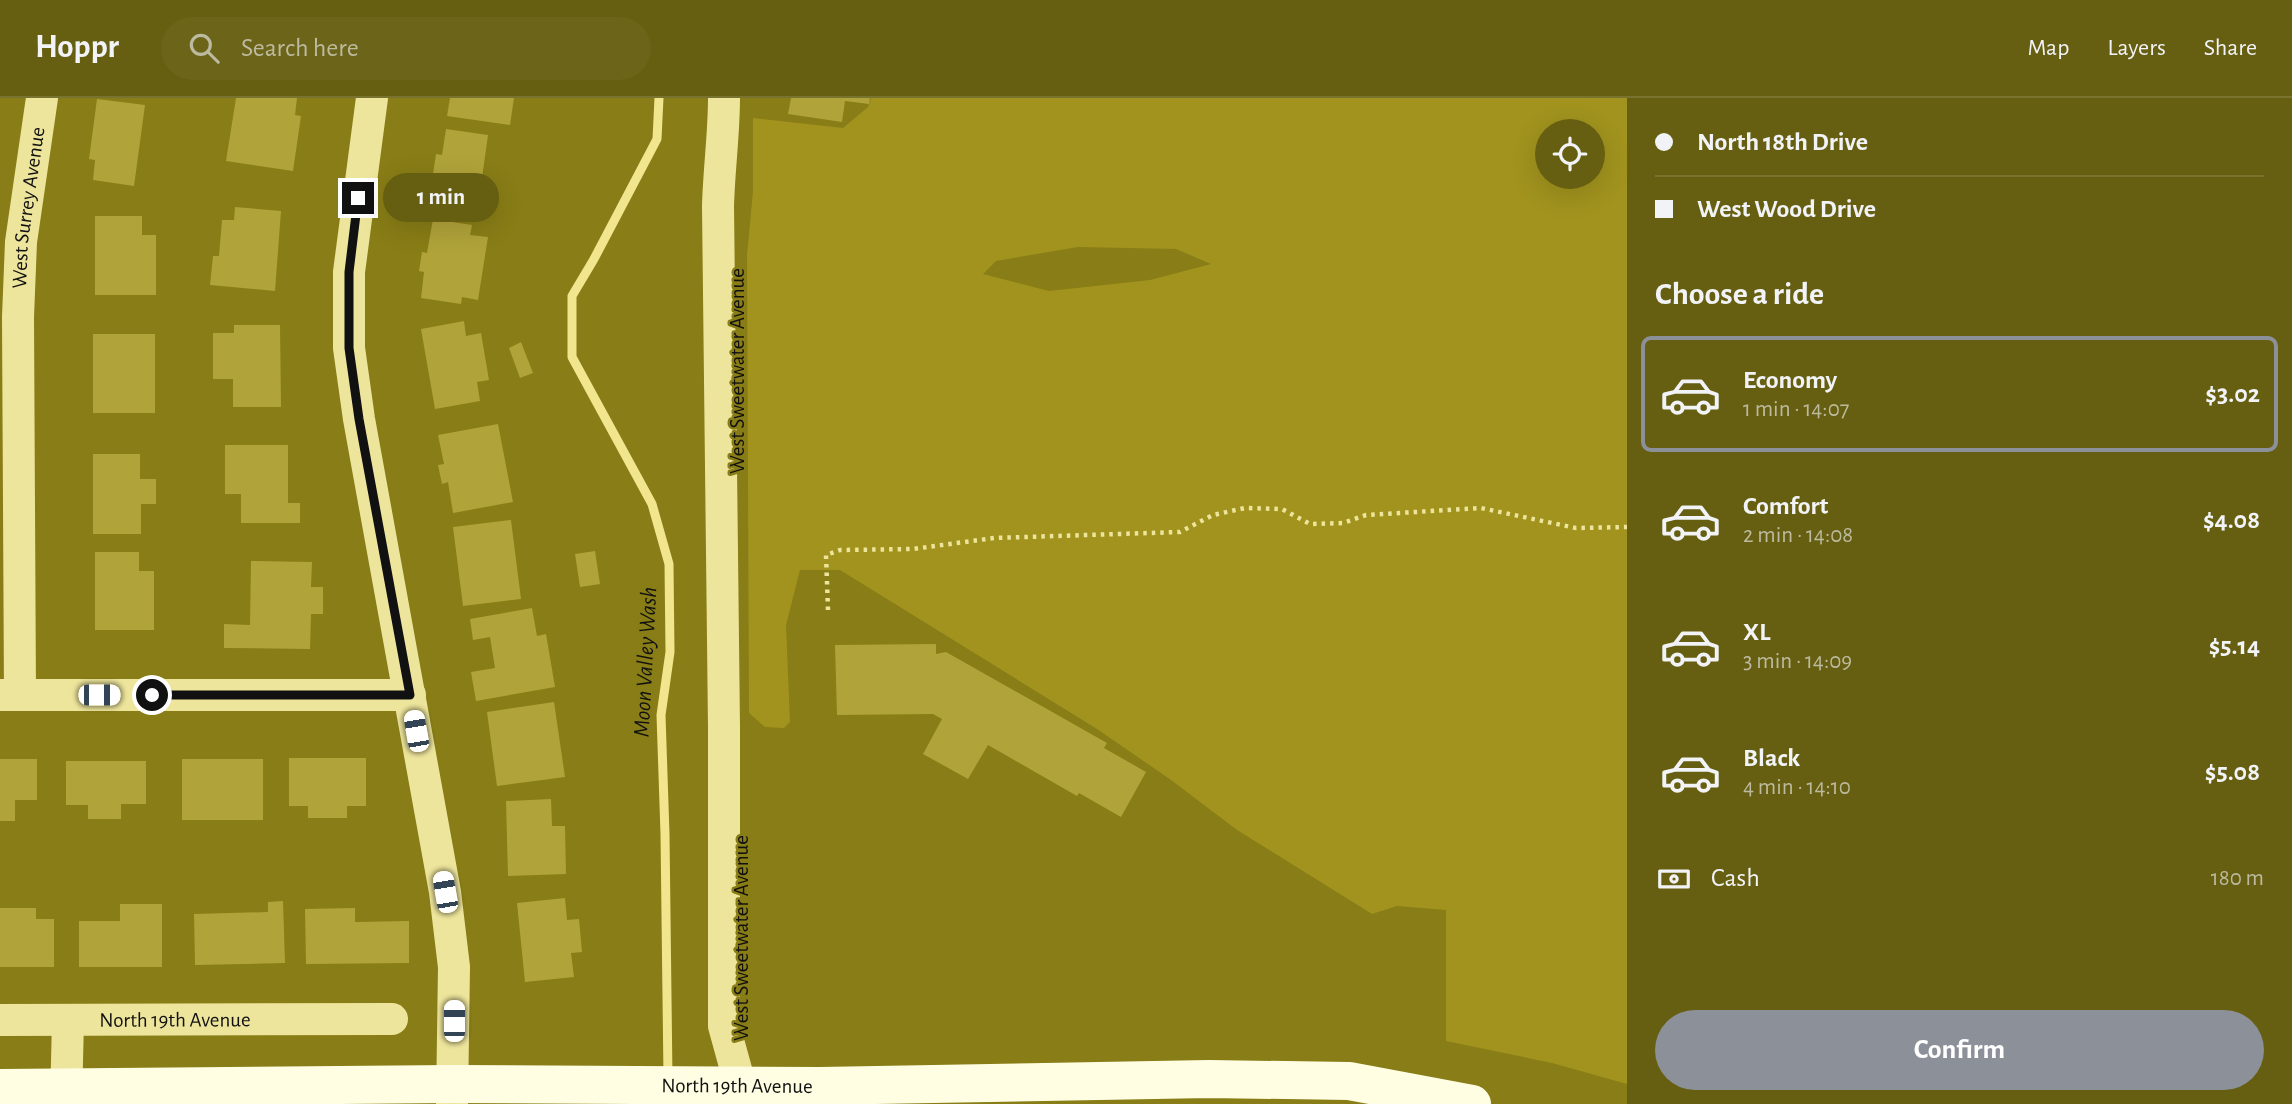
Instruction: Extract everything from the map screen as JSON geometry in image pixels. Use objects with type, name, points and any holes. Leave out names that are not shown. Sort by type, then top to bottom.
[{"type":"main road","name":"North 19th Avenue","points":[[0,1088],[66,1096],[452,1094],[628,1084],[820,1086],[1189,1079],[1349,1081],[1456,1102]]},
{"type":"street","name":"West Surrey Avenue","points":[[10,695],[21,242],[42,98]]},
{"type":"street","points":[[372,98],[349,272],[349,348],[359,419],[445,892],[454,967],[452,1094]]},
{"type":"street","name":"West Sweetwater Avenue","points":[[724,98],[724,136],[719,167],[718,206],[723,1026],[740,1084]]},
{"type":"street","name":"West Sweetwater Avenue","points":[[740,1084],[743,1025],[736,206],[743,98]]},
{"type":"street","points":[[10,695],[410,695]]},
{"type":"street","name":"North 19th Avenue","points":[[0,1020],[392,1019]]},
{"type":"street","points":[[66,1096],[68,1020]]},
{"type":"path","points":[[828,610],[826,555],[840,550],[913,549],[994,538],[1180,532],[1213,515],[1245,508],[1282,509],[1310,524],[1343,523],[1366,515],[1481,508],[1576,528],[1627,527]]},
{"type":"shaded area","points":[[871,98],[1627,98],[1627,1084],[1552,1063],[1446,1041],[1446,910],[1397,906],[1372,914],[1237,830],[1097,729],[840,570],[800,570],[786,625],[790,722],[784,728],[765,727],[749,713],[747,255],[753,191],[753,118],[843,128],[868,107]],"holes":[[[1078,247],[1176,249],[1211,264],[1150,280],[1049,291],[983,274],[996,261]]]},
{"type":"building","points":[[236,98],[297,98],[295,115],[301,116],[293,171],[226,161]]},
{"type":"building","points":[[450,98],[514,98],[510,125],[447,116]]},
{"type":"building","points":[[791,98],[870,98],[869,104],[845,101],[842,122],[788,114]]},
{"type":"building","points":[[97,99],[145,105],[134,186],[93,180],[95,160],[89,159]]},
{"type":"building","points":[[446,129],[488,135],[477,214],[428,207],[436,154],[442,155]]},
{"type":"building","points":[[235,207],[281,211],[275,291],[210,285],[213,256],[219,256],[222,220],[234,220]]},
{"type":"building","points":[[95,216],[142,216],[142,235],[156,235],[156,295],[95,295]]},
{"type":"building","points":[[433,219],[472,225],[470,235],[488,237],[478,300],[462,297],[461,304],[421,298],[424,272],[419,271],[422,252],[427,253]]},
{"type":"building","points":[[464,321],[466,336],[481,333],[489,380],[477,382],[480,401],[435,409],[421,329]]},
{"type":"building","points":[[234,325],[280,325],[281,407],[233,407],[233,379],[213,379],[213,333],[234,333]]},
{"type":"building","points":[[93,334],[155,334],[155,413],[93,413]]},
{"type":"building","points":[[521,342],[533,373],[520,378],[509,348]]},
{"type":"building","points":[[498,424],[513,502],[453,513],[448,482],[442,484],[438,465],[444,464],[438,435]]},
{"type":"building","points":[[225,445],[288,445],[288,503],[300,503],[300,523],[241,523],[241,494],[225,494]]},
{"type":"building","points":[[93,454],[140,454],[140,479],[156,479],[156,504],[141,504],[141,534],[93,534]]},
{"type":"building","points":[[511,520],[521,599],[463,606],[453,527]]},
{"type":"building","points":[[595,551],[600,584],[580,587],[575,554]]},
{"type":"building","points":[[95,552],[139,552],[139,571],[154,571],[154,630],[95,630]]},
{"type":"building","points":[[251,561],[312,562],[311,587],[323,587],[323,614],[311,614],[310,649],[224,648],[224,624],[250,625]]},
{"type":"building","points":[[532,608],[537,636],[546,634],[555,687],[476,701],[471,672],[495,668],[490,637],[473,640],[470,619]]},
{"type":"building","points":[[936,644],[936,654],[946,652],[1107,743],[1104,748],[1146,772],[1121,817],[1079,793],[1077,796],[988,745],[968,779],[923,754],[942,719],[933,714],[837,715],[835,645]]},
{"type":"building","points":[[554,702],[565,777],[497,786],[487,712]]},
{"type":"building","points":[[289,758],[366,758],[366,806],[347,806],[347,818],[308,818],[308,806],[289,806]]},
{"type":"building","points":[[0,759],[37,759],[37,800],[15,800],[15,821],[0,821]]},
{"type":"building","points":[[182,759],[263,759],[263,820],[182,820]]},
{"type":"building","points":[[66,761],[146,761],[146,804],[121,804],[121,819],[88,819],[88,805],[66,805]]},
{"type":"building","points":[[551,799],[552,826],[565,826],[566,874],[508,876],[506,801]]},
{"type":"building","points":[[565,898],[567,920],[579,919],[582,952],[571,953],[574,977],[525,982],[517,903]]},
{"type":"building","points":[[283,901],[285,963],[195,965],[194,914],[268,912],[268,902]]},
{"type":"building","points":[[120,904],[162,904],[162,967],[79,967],[79,921],[120,921]]},
{"type":"building","points":[[0,908],[36,908],[36,919],[54,919],[54,967],[0,967]]},
{"type":"building","points":[[355,908],[355,922],[409,921],[409,963],[306,964],[305,909]]},
{"type":"waterway","name":"Moon Valley Wash","points":[[659,98],[657,139],[572,296],[572,357],[652,504],[669,564],[670,652],[661,715],[668,1078]]},
{"type":"route","points":[[152,695],[410,695],[359,419],[349,348],[349,272],[358,198]]}]
